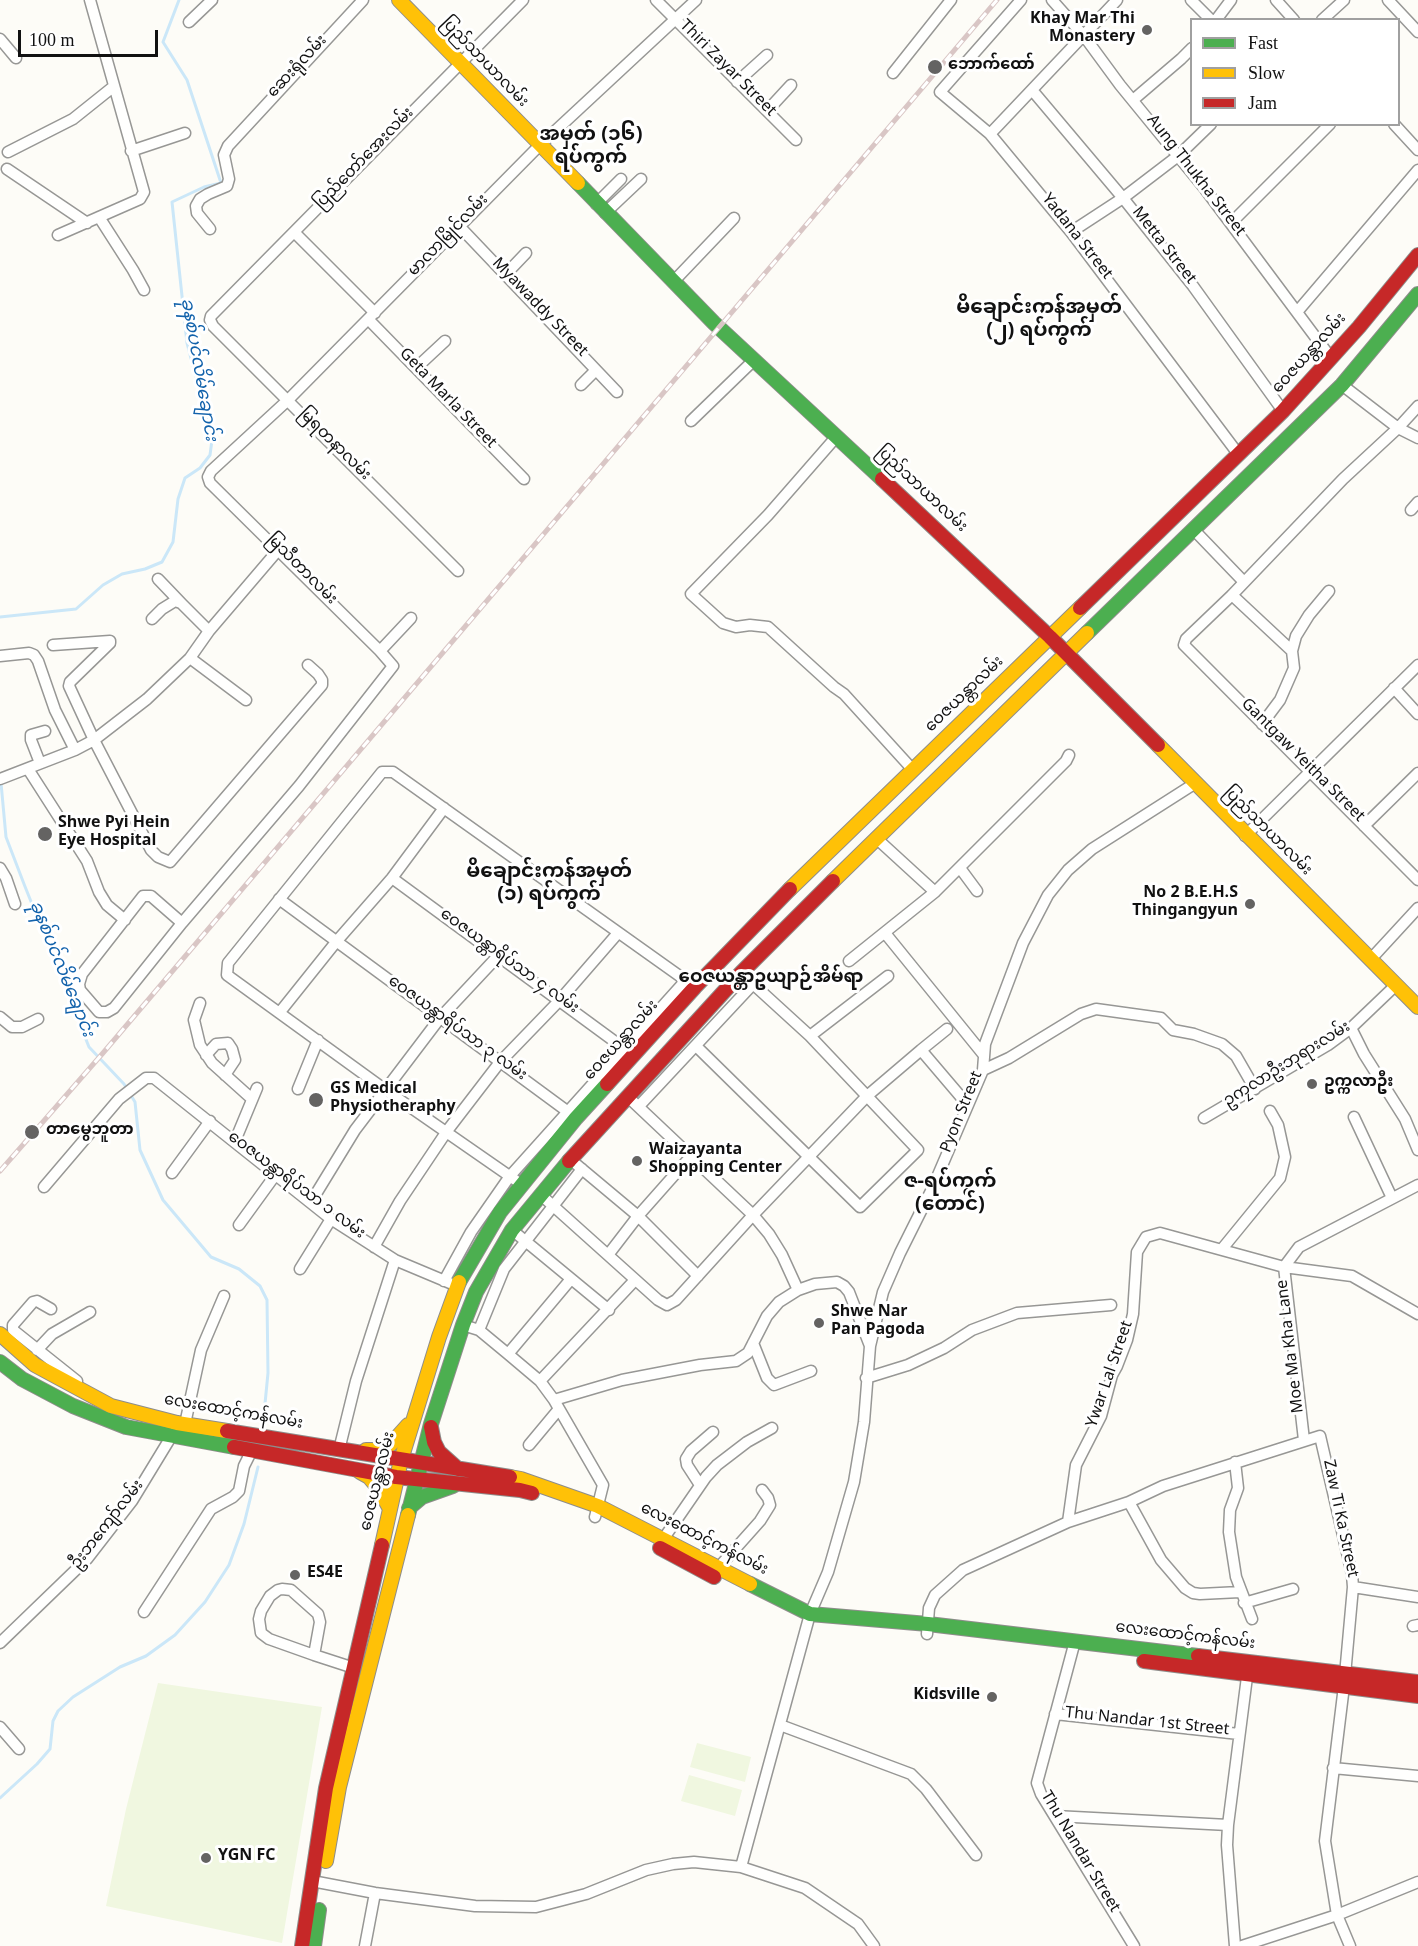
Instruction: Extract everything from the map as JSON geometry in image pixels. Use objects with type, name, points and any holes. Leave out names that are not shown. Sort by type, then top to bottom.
[{"type":"main road","name":"ပြည်သာယာလမ်း","points":[[399,0],[673,282],[1050,637],[1245,836],[1418,1007]]},
{"type":"main road","name":"ဝေဇယန္တာလမ်း","points":[[314,1946],[317,1882],[326,1788],[396,1477],[450,1283],[472,1257],[500,1212],[516,1180],[571,1115],[691,984],[1283,411],[1359,327],[1418,255]]},
{"type":"main road","name":"ဝေဇယန္တာလမ်း","points":[[302,1946],[339,1787],[431,1424],[476,1292],[515,1227],[571,1158],[741,973],[876,838],[1342,385],[1418,294]]},
{"type":"main road","points":[[1359,327],[1379,343]]},
{"type":"main road","points":[[797,882],[814,900]]},
{"type":"main road","points":[[500,1212],[515,1227]]},
{"type":"main road","name":"လေးထောင့်ကန်လမ်း","points":[[0,1334],[35,1365],[111,1406],[178,1428],[252,1450],[396,1477],[417,1479],[459,1477]]},
{"type":"main road","name":"လေးထောင့်ကန်လမ်း","points":[[0,1362],[22,1379],[73,1406],[126,1427],[178,1428],[343,1450],[420,1463],[459,1477],[520,1490],[597,1511],[664,1538],[689,1558],[809,1618],[841,1628],[927,1629],[1412,1688]]},
{"type":"main road","points":[[343,1450],[380,1450],[392,1444],[414,1417]]},
{"type":"main road","points":[[409,1508],[422,1497],[459,1477],[439,1452],[431,1431],[431,1424]]},
{"type":"main road","points":[[351,1468],[369,1477],[390,1509]]},
{"type":"main road","name":"လေးထောင့်ကန်လမ်း","points":[[597,1511],[650,1543],[719,1568],[771,1599]]},
{"type":"street","points":[[58,235],[143,196],[144,192],[90,0]]},
{"type":"street","points":[[189,22],[212,0]]},
{"type":"street","name":"ဆေးရုံလမ်း","points":[[210,229],[197,213],[196,206],[200,199],[227,186],[229,179],[224,155],[228,146],[363,0]]},
{"type":"street","name":"ပြည်တော်အေးလမ်း","points":[[210,320],[211,316],[523,0]]},
{"type":"street","name":"Thiri Zayar Street","points":[[656,0],[795,140]]},
{"type":"street","name":"မာလာမြိုင်လမ်း","points":[[208,477],[211,471],[288,400],[372,317],[539,146],[696,0]]},
{"type":"street","points":[[893,73],[951,0]]},
{"type":"street","name":"Yadana Street","points":[[1021,0],[940,92],[990,134],[1071,232],[1239,455]]},
{"type":"street","name":"Aung Thukha Street","points":[[1052,0],[1084,36],[1132,100],[1231,223],[1331,358]]},
{"type":"street","points":[[990,134],[1117,0]]},
{"type":"street","points":[[1191,0],[1209,18]]},
{"type":"street","points":[[1218,18],[1231,0]]},
{"type":"street","points":[[1276,0],[1292,18]]},
{"type":"street","points":[[1324,18],[1344,0]]},
{"type":"street","points":[[1388,0],[1418,32]]},
{"type":"street","points":[[0,39],[16,58]]},
{"type":"street","points":[[1132,100],[1190,49]]},
{"type":"street","points":[[737,82],[767,55]]},
{"type":"street","points":[[767,111],[791,85]]},
{"type":"street","points":[[8,152],[73,119],[113,87]]},
{"type":"street","name":"Metta Street","points":[[1032,90],[1193,286],[1283,411]]},
{"type":"street","points":[[1071,232],[1123,198],[1178,156],[1209,126]]},
{"type":"street","points":[[1231,223],[1328,126]]},
{"type":"street","points":[[1396,126],[1418,150]]},
{"type":"street","points":[[131,151],[185,133]]},
{"type":"street","points":[[7,169],[87,223]]},
{"type":"street","points":[[1297,312],[1418,170]]},
{"type":"street","points":[[601,208],[621,179]]},
{"type":"street","points":[[601,208],[640,179]]},
{"type":"street","points":[[99,217],[144,290]]},
{"type":"street","points":[[673,282],[734,218]]},
{"type":"street","name":"Myawaddy Street","points":[[459,226],[617,392]]},
{"type":"street","name":"Geta Marla Street","points":[[295,233],[416,368],[524,479]]},
{"type":"street","points":[[505,275],[526,252]]},
{"type":"street","name":"မြရတနာလမ်း","points":[[210,320],[213,326],[458,571]]},
{"type":"street","points":[[416,368],[445,341]]},
{"type":"street","points":[[691,421],[754,360]]},
{"type":"street","points":[[580,385],[596,370]]},
{"type":"street","points":[[1342,385],[1398,428],[1418,438]]},
{"type":"street","points":[[1292,651],[1232,595],[1343,479],[1398,428],[1418,406]]},
{"type":"street","points":[[837,436],[768,514],[691,594],[723,623],[736,627],[750,625],[768,627],[844,694],[913,770]]},
{"type":"street","name":"မြသီတာလမ်း","points":[[182,923],[299,786],[393,666],[279,549],[210,483],[208,477]]},
{"type":"street","points":[[1194,530],[1244,582]]},
{"type":"street","points":[[4,778],[75,750],[94,740],[147,699],[190,658],[209,631],[279,549]]},
{"type":"street","points":[[158,579],[209,631]]},
{"type":"street","points":[[1263,724],[1280,700],[1294,668],[1292,651],[1296,636],[1309,615],[1329,591]]},
{"type":"street","name":"Gantgaw Yeitha Street","points":[[1232,595],[1186,639],[1184,645],[1418,880]]},
{"type":"street","points":[[152,619],[175,601],[181,603]]},
{"type":"street","points":[[380,651],[411,618]]},
{"type":"street","points":[[52,645],[110,641],[70,682],[71,689],[94,740],[151,850],[158,857],[170,862],[322,685],[318,674],[308,665]]},
{"type":"street","points":[[0,656],[29,653],[34,655],[55,710],[75,750]]},
{"type":"street","points":[[190,658],[246,700]]},
{"type":"street","points":[[1245,836],[1418,665]]},
{"type":"street","points":[[1394,688],[1418,714]]},
{"type":"street","points":[[40,763],[31,735],[45,731]]},
{"type":"street","points":[[849,961],[935,892],[1070,755]]},
{"type":"street","points":[[28,769],[87,861],[99,892],[107,904],[125,920]]},
{"type":"street","points":[[450,1283],[471,1232],[516,1180],[227,975],[228,963],[279,899],[382,772],[393,772],[691,984]]},
{"type":"street","points":[[1364,826],[1418,773]]},
{"type":"street","name":"Pyon Street","points":[[741,1867],[809,1618],[828,1572],[854,1482],[864,1422],[870,1346],[884,1292],[890,1273],[932,1189],[983,1070],[983,1054],[1023,942],[1048,895],[1068,870],[1092,849],[1194,783]]},
{"type":"street","points":[[280,1012],[336,942],[392,878],[444,808]]},
{"type":"street","points":[[876,838],[935,892]]},
{"type":"street","points":[[0,868],[15,904]]},
{"type":"street","points":[[960,868],[977,891]]},
{"type":"street","name":"ဝေဇယန္တာရိပ်သာ ၄ လမ်း","points":[[392,878],[628,1052]]},
{"type":"street","points":[[148,895],[182,923],[114,1008],[107,1012],[99,1012],[80,990],[82,974],[143,896],[148,895]]},
{"type":"street","name":"ဝေဇယန္တာရိပ်သာ ၃ လမ်း","points":[[279,899],[571,1115]]},
{"type":"street","points":[[1370,960],[1418,908]]},
{"type":"street","points":[[374,1247],[400,1201],[447,1131],[500,1062],[559,1001],[618,933]]},
{"type":"street","points":[[885,933],[983,1054]]},
{"type":"street","points":[[311,1202],[355,1130],[440,1018],[498,956]]},
{"type":"street","points":[[696,1046],[860,1207],[918,1150],[810,1036],[741,973]]},
{"type":"street","points":[[810,1036],[888,976]]},
{"type":"street","points":[[639,1106],[753,984]]},
{"type":"street","name":"ဥကၠလာဦးဘုရားလမ်း","points":[[1204,1118],[1328,1045],[1351,1028],[1396,985]]},
{"type":"street","points":[[200,1003],[194,1020],[200,1045],[225,1075],[252,1099]]},
{"type":"street","points":[[983,1070],[1009,1058],[1081,1014],[1096,1009],[1161,1018],[1173,1030],[1194,1034],[1222,1044],[1236,1056],[1255,1089]]},
{"type":"street","points":[[0,1017],[12,1027],[22,1027],[38,1019]]},
{"type":"street","points":[[1351,1028],[1364,1054],[1405,1119],[1418,1150]]},
{"type":"street","points":[[542,1195],[635,1280],[667,1305],[676,1300],[867,1095],[947,1029]]},
{"type":"street","points":[[298,1089],[318,1040]]},
{"type":"street","points":[[206,1055],[216,1044],[228,1043],[235,1060],[225,1075]]},
{"type":"street","points":[[921,1050],[961,1097]]},
{"type":"street","name":"ဝေဇယန္တာရိပ်သာ ၁ လမ်း","points":[[44,1187],[119,1099],[146,1078],[154,1078],[331,1219],[395,1260],[450,1283]]},
{"type":"street","points":[[235,1141],[257,1088]]},
{"type":"street","points":[[627,1096],[692,1155],[770,1234],[798,1290]]},
{"type":"street","points":[[1270,1111],[1278,1125],[1285,1157],[1280,1178],[1222,1249],[1284,1267],[1352,1276],[1418,1314]]},
{"type":"street","points":[[1354,1117],[1392,1198]]},
{"type":"street","points":[[172,1173],[210,1121]]},
{"type":"street","points":[[608,1255],[638,1216],[692,1155]]},
{"type":"street","points":[[571,1158],[638,1216],[698,1276]]},
{"type":"street","points":[[479,1330],[504,1269],[582,1169]]},
{"type":"street","points":[[238,1225],[276,1174]]},
{"type":"street","name":"Moe Ma Kha Lane","points":[[1304,1440],[1284,1267],[1299,1247],[1418,1185]]},
{"type":"street","points":[[300,1269],[331,1219]]},
{"type":"street","points":[[515,1227],[526,1241],[609,1310]]},
{"type":"street","name":"Ywar Lal Street","points":[[1068,1522],[1076,1465],[1101,1416],[1112,1375],[1127,1340],[1133,1314],[1137,1252],[1146,1237],[1160,1233],[1222,1249]]},
{"type":"street","points":[[343,1450],[356,1381],[395,1260]]},
{"type":"street","points":[[508,1354],[572,1279]]},
{"type":"street","points":[[540,1381],[635,1280]]},
{"type":"street","points":[[529,1445],[556,1405],[622,1380],[700,1365],[736,1361],[748,1353],[767,1316],[779,1302],[798,1290],[815,1284],[837,1282],[844,1286],[849,1292],[870,1346]]},
{"type":"street","points":[[178,1428],[201,1350],[224,1296]]},
{"type":"street","points":[[51,1309],[37,1301],[33,1302],[13,1325],[13,1330],[111,1406]]},
{"type":"street","points":[[866,1378],[908,1365],[944,1348],[972,1329],[1017,1313],[1111,1305]]},
{"type":"street","points":[[37,1350],[52,1334],[90,1312]]},
{"type":"street","points":[[463,1325],[479,1330],[540,1381],[603,1485],[597,1511]]},
{"type":"street","points":[[753,1343],[767,1378],[774,1385],[811,1371]]},
{"type":"street","name":"ဦးဘကျော်လမ်း","points":[[0,1643],[87,1559],[132,1501],[178,1428]]},
{"type":"street","points":[[664,1538],[700,1485],[717,1465],[747,1442],[772,1428]]},
{"type":"street","points":[[700,1485],[687,1465],[686,1459],[691,1451],[713,1432]]},
{"type":"street","name":"Zaw Ti Ka Street","points":[[1304,1440],[1320,1436],[1352,1574],[1353,1587],[1344,1680],[1325,1841],[1337,1915],[1350,1946]]},
{"type":"street","points":[[927,1629],[929,1608],[935,1595],[963,1570],[1068,1522],[1129,1502],[1163,1486],[1304,1440]]},
{"type":"street","points":[[144,1612],[211,1509],[233,1497],[239,1491],[244,1466],[252,1450]]},
{"type":"street","points":[[1234,1462],[1238,1488],[1230,1510],[1232,1556],[1242,1597],[1252,1619]]},
{"type":"street","points":[[719,1568],[760,1521],[770,1505],[762,1490]]},
{"type":"street","points":[[1129,1502],[1161,1560],[1185,1588],[1193,1593],[1242,1597],[1293,1589]]},
{"type":"street","points":[[1353,1587],[1418,1597]]},
{"type":"street","points":[[314,1655],[320,1622],[318,1614],[291,1590],[282,1588],[278,1590],[270,1596],[261,1611],[258,1619],[259,1630],[269,1639],[314,1655],[354,1668]]},
{"type":"street","name":"Thu Nandar Street","points":[[1073,1646],[1037,1783],[1134,1946]]},
{"type":"street","points":[[1235,1946],[1227,1845],[1248,1669]]},
{"type":"street","name":"Thu Nandar 1st Street","points":[[1055,1714],[1239,1734]]},
{"type":"street","points":[[780,1725],[911,1774],[926,1789],[976,1855]]},
{"type":"street","points":[[0,1727],[19,1749]]},
{"type":"street","points":[[1333,1768],[1418,1776]]},
{"type":"street","points":[[1055,1816],[1228,1825]]},
{"type":"street","points":[[317,1882],[375,1893],[476,1906],[536,1907],[586,1894],[646,1870],[674,1864],[694,1862],[741,1867],[805,1888],[858,1924],[874,1946]]},
{"type":"street","points":[[1242,1946],[1337,1915],[1418,1882]]},
{"type":"street","points":[[365,1946],[375,1893]]},
{"type":"green space","name":"YGN FC","points":[[158,1683],[322,1707],[282,1943],[106,1906],[126,1809]]},
{"type":"green space","points":[[697,1743],[751,1757],[745,1782],[690,1767]]},
{"type":"green space","points":[[689,1775],[742,1790],[735,1816],[681,1801]]},
{"type":"waterway","name":"ခုနစ်ပင်လိမ်ချောင်း","points":[[0,617],[76,609],[103,585],[122,574],[145,569],[162,562],[173,542],[178,499],[185,478],[200,468],[210,455],[212,440],[187,343],[172,202],[204,187],[221,183],[187,80],[163,42],[179,0]]},
{"type":"waterway","name":"ခုနစ်ပင်လိမ်ချောင်း","points":[[1,783],[6,837],[24,884],[89,1047],[124,1084],[135,1102],[140,1150],[163,1200],[211,1257],[239,1269],[260,1286],[267,1300],[268,1373],[263,1424]]},
{"type":"waterway","name":"ခုနစ်ပင်လိမ်ချောင်း","points":[[0,1798],[50,1749],[53,1721],[58,1711],[73,1697],[120,1667],[146,1656],[175,1635],[205,1602],[229,1565],[244,1524],[258,1467]]},
{"type":"railway","points":[[0,1171],[103,1053],[997,0]]},
{"type":"traffic: fast","points":[[578,183],[714,323],[882,479]]},
{"type":"traffic: fast","points":[[1087,633],[1342,385],[1418,294]]},
{"type":"traffic: fast","points":[[459,1282],[500,1212],[576,1118],[607,1084]]},
{"type":"traffic: fast","points":[[408,1515],[431,1424],[476,1292],[512,1230],[569,1161]]},
{"type":"traffic: fast","points":[[0,1362],[22,1379],[73,1406],[126,1427],[234,1447]]},
{"type":"traffic: fast","points":[[409,1508],[422,1497],[453,1486]]},
{"type":"traffic: fast","points":[[750,1584],[810,1614],[928,1624],[1198,1656]]},
{"type":"traffic: fast","points":[[314,1946],[319,1910]]},
{"type":"traffic: slow","points":[[399,0],[578,183]]},
{"type":"traffic: slow","points":[[790,889],[1080,608]]},
{"type":"traffic: slow","points":[[833,881],[1087,633]]},
{"type":"traffic: slow","points":[[1158,745],[1418,1007]]},
{"type":"traffic: slow","points":[[382,1545],[401,1460],[439,1337],[459,1282]]},
{"type":"traffic: slow","points":[[0,1334],[35,1365],[111,1406],[177,1423],[227,1431]]},
{"type":"traffic: slow","points":[[366,1450],[380,1450],[391,1444],[408,1425]]},
{"type":"traffic: slow","points":[[360,1472],[369,1477],[379,1489],[390,1509]]},
{"type":"traffic: slow","points":[[510,1477],[598,1506],[750,1584]]},
{"type":"traffic: slow","points":[[326,1861],[339,1787],[408,1515]]},
{"type":"traffic: jam","points":[[1080,608],[1283,411],[1359,327],[1418,255]]},
{"type":"traffic: jam","points":[[882,479],[1050,637],[1158,745]]},
{"type":"traffic: jam","points":[[569,1161],[741,973],[833,881]]},
{"type":"traffic: jam","points":[[607,1084],[695,987],[790,889]]},
{"type":"traffic: jam","points":[[431,1427],[439,1452],[458,1469]]},
{"type":"traffic: jam","points":[[227,1431],[510,1477]]},
{"type":"traffic: jam","points":[[234,1447],[396,1477],[532,1493]]},
{"type":"traffic: jam","points":[[302,1946],[326,1788],[382,1545]]},
{"type":"traffic: jam","points":[[660,1548],[714,1577]]},
{"type":"traffic: jam","points":[[1198,1656],[1418,1682]]},
{"type":"traffic: jam","points":[[1144,1661],[1418,1696]]},
{"type":"place","name":"Khay Mar Thi Monastery","points":[[1147,30]]},
{"type":"place","name":"ဘောက်ထော်","points":[[935,67]]},
{"type":"place","name":"Shwe Pyi Hein Eye Hospital","points":[[45,834]]},
{"type":"place","name":"No 2 B.E.H.S Thingangyun","points":[[1250,904]]},
{"type":"place","name":"ဥက္ကလာဦး","points":[[1312,1084]]},
{"type":"place","name":"GS Medical Physiotheraphy","points":[[316,1100]]},
{"type":"place","name":"တာမွေဘူတာ","points":[[32,1132]]},
{"type":"place","name":"Waizayanta Shopping Center","points":[[637,1161]]},
{"type":"place","name":"Shwe Nar Pan Pagoda","points":[[819,1323]]},
{"type":"place","name":"ES4E","points":[[295,1575]]},
{"type":"place","name":"Kidsville","points":[[992,1697]]},
{"type":"place","name":"YGN FC","points":[[206,1858]]},
{"type":"district","name":"အမှတ် (၁၆) ရပ်ကွက်","points":[[591,150]]},
{"type":"district","name":"မိချောင်းကန်အမှတ် (၂) ရပ်ကွက်","points":[[1039,322]]},
{"type":"district","name":"မိချောင်းကန်အမှတ် (၁) ရပ်ကွက်","points":[[549,886]]},
{"type":"district","name":"ဝေဇယန္တာဥယျာဉ်အိမ်ရာ","points":[[771,980]]},
{"type":"district","name":"ဇ-ရပ်ကွက် (တောင်)","points":[[950,1196]]}]
